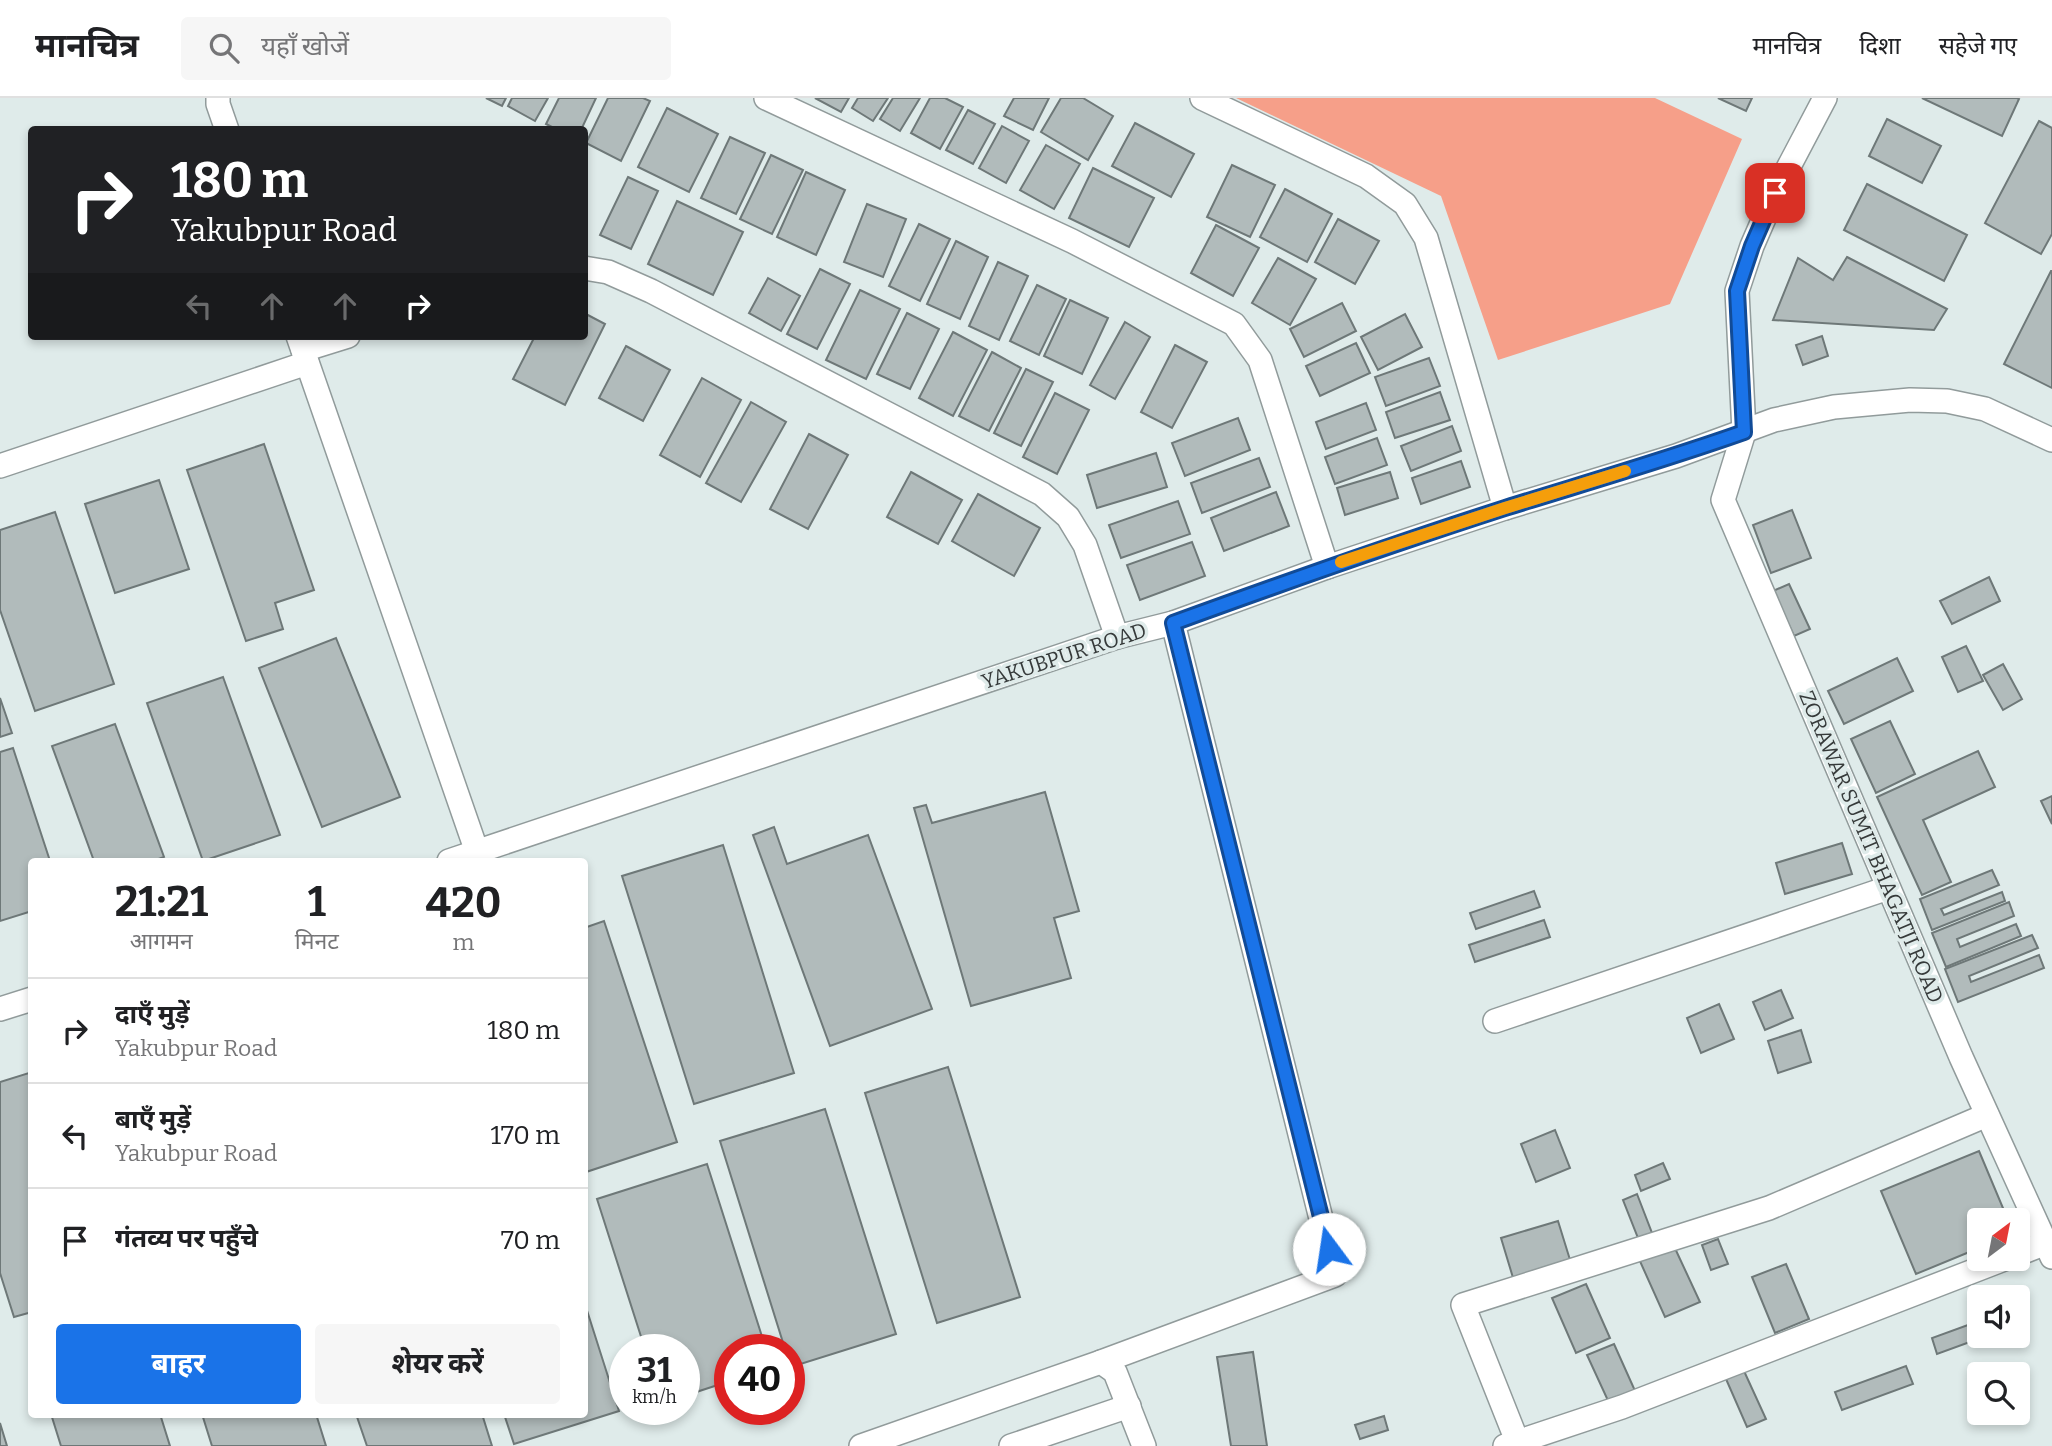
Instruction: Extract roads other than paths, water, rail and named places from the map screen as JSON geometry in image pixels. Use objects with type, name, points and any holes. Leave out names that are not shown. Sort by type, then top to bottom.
[{"type":"street","points":[[218,98],[226,126]]},
{"type":"street","points":[[766,98],[1072,242],[1234,324],[1260,360],[1327,567]]},
{"type":"street","points":[[1202,98],[1366,176],[1405,204],[1426,238],[1505,508]]},
{"type":"street","points":[[1744,432],[1737,291],[1752,246],[1775,193],[1825,98]]},
{"type":"street","points":[[588,269],[608,272],[651,291],[1042,494],[1068,517],[1084,545],[1117,637]]},
{"type":"street","points":[[0,466],[335,340]]},
{"type":"street","points":[[303,350],[477,852]]},
{"type":"street","name":"YAKUBPUR ROAD","points":[[458,858],[1117,637],[1173,623],[1327,567],[1505,508],[1676,456],[1774,420],[1834,407],[1922,400],[1947,401],[1985,409],[2052,440]]},
{"type":"street","name":"ZORAWAR SUMIT BHAGATJI ROAD","points":[[1744,432],[1723,500],[1888,888],[2049,1250]]},
{"type":"street","points":[[861,1446],[1101,1362],[1335,1275],[1173,623]]},
{"type":"street","points":[[1495,1021],[1888,888]]},
{"type":"street","points":[[0,1010],[28,1000]]},
{"type":"street","points":[[1973,1271],[1622,1407],[1514,1445],[1463,1306],[1769,1208],[1987,1115]]},
{"type":"street","points":[[2030,1252],[2049,1250]]},
{"type":"street","points":[[1101,1362],[1115,1372],[1144,1446]]},
{"type":"street","points":[[1012,1446],[1129,1406]]}]
